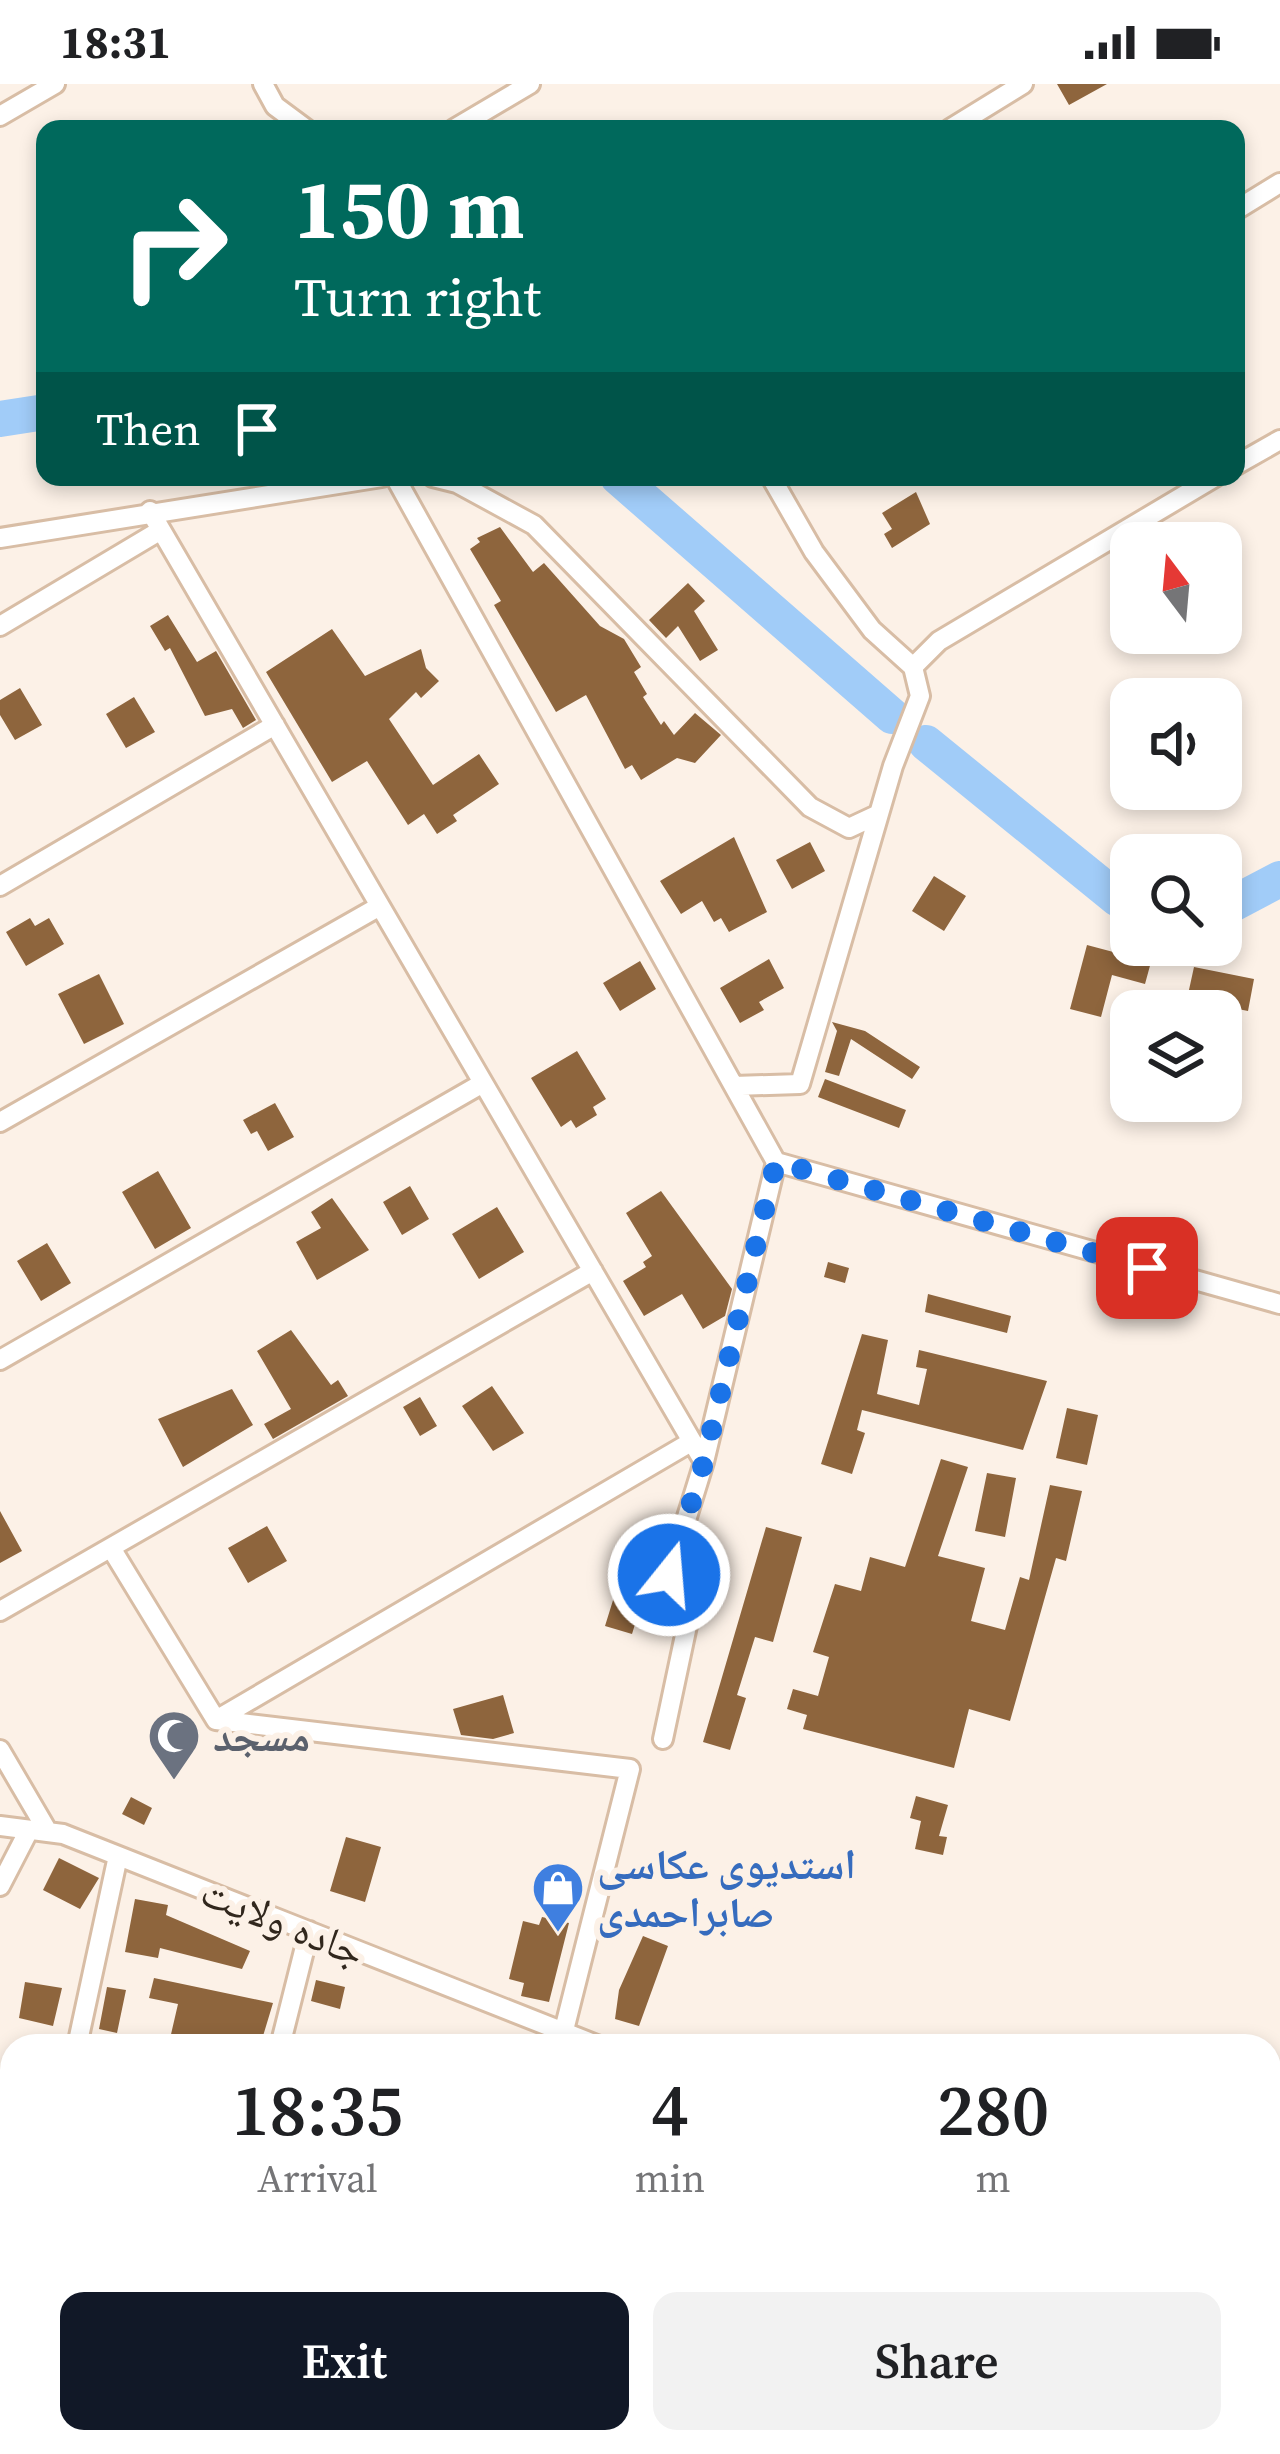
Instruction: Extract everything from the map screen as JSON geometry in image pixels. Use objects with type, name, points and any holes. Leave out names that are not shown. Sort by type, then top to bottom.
[{"type":"street","points":[[0,116],[55,84]]},
{"type":"street","points":[[262,84],[275,106],[294,120]]},
{"type":"street","points":[[965,120],[1023,84]]},
{"type":"street","points":[[467,120],[518,86]]},
{"type":"street","points":[[1245,204],[1280,183]]},
{"type":"street","points":[[1245,460],[1280,440]]},
{"type":"street","points":[[0,538],[321,486]]},
{"type":"street","points":[[400,486],[776,1162],[704,1462],[669,1575],[691,1607],[664,1739]]},
{"type":"street","points":[[462,486],[534,525],[810,807],[849,828],[879,814]]},
{"type":"street","points":[[734,1086],[800,1084],[879,814],[920,696],[913,667],[872,630],[814,552],[783,486]]},
{"type":"street","points":[[913,667],[939,641],[1200,486]]},
{"type":"street","points":[[150,511],[704,1462]]},
{"type":"street","points":[[0,626],[161,530]]},
{"type":"street","points":[[0,886],[274,724]]},
{"type":"street","points":[[0,1122],[380,906]]},
{"type":"street","points":[[0,1360],[483,1083]]},
{"type":"street","points":[[776,1162],[1280,1304]]},
{"type":"street","points":[[0,1610],[592,1271]]},
{"type":"street","points":[[216,1720],[691,1442]]},
{"type":"street","points":[[111,1548],[216,1720]]},
{"type":"street","points":[[216,1720],[630,1769],[562,2034]]},
{"type":"street","points":[[0,1750],[39,1831],[0,1886]]},
{"type":"street","name":"جاده ولایت","points":[[0,1826],[39,1831],[118,1856],[549,2034]]},
{"type":"street","points":[[80,2034],[118,1856]]},
{"type":"street","points":[[283,2034],[309,1931]]},
{"type":"building","points":[[1057,84],[1107,84],[1069,105]]},
{"type":"building","points":[[916,492],[930,524],[892,548],[884,534],[892,529],[882,513]]},
{"type":"building","points":[[500,527],[533,572],[544,563],[600,626],[624,639],[641,667],[634,672],[647,694],[643,697],[661,725],[664,721],[674,735],[695,713],[721,735],[695,763],[677,758],[641,780],[632,765],[625,769],[586,695],[556,712],[494,605],[501,601],[470,549],[480,542],[477,538]]},
{"type":"building","points":[[688,583],[705,601],[694,611],[718,650],[700,661],[678,626],[666,638],[649,620]]},
{"type":"building","points":[[168,615],[197,662],[216,651],[256,720],[243,728],[232,709],[205,716],[170,648],[165,651],[150,626]]},
{"type":"building","points":[[332,629],[365,676],[421,649],[426,668],[439,681],[421,698],[416,692],[389,719],[433,785],[479,754],[499,784],[453,815],[457,821],[437,834],[424,814],[408,825],[367,761],[332,782],[266,672]]},
{"type":"building","points":[[20,688],[42,725],[15,740],[0,715],[0,700]]},
{"type":"building","points":[[134,697],[155,732],[126,748],[106,714]]},
{"type":"building","points":[[734,837],[767,912],[729,932],[721,918],[714,922],[702,901],[681,914],[660,881]]},
{"type":"building","points":[[810,842],[825,871],[792,889],[776,860]]},
{"type":"building","points":[[934,876],[966,896],[944,931],[912,911]]},
{"type":"building","points":[[30,918],[35,926],[49,918],[64,944],[26,966],[6,932]]},
{"type":"building","points":[[1087,945],[1110,951],[1110,966],[1150,966],[1145,984],[1112,975],[1101,1017],[1070,1009]]},
{"type":"building","points":[[769,959],[784,988],[759,1002],[764,1010],[740,1023],[720,988]]},
{"type":"building","points":[[640,961],[656,989],[620,1011],[603,983]]},
{"type":"building","points":[[1194,967],[1254,979],[1248,1011],[1242,1010],[1242,990],[1189,990]]},
{"type":"building","points":[[99,974],[124,1024],[84,1044],[58,994]]},
{"type":"building","points":[[832,1022],[865,1031],[920,1067],[912,1079],[851,1039],[839,1076],[825,1072],[837,1031]]},
{"type":"building","points":[[577,1051],[606,1099],[593,1107],[597,1115],[576,1128],[571,1120],[561,1127],[531,1078]]},
{"type":"building","points":[[825,1079],[906,1110],[899,1128],[818,1097]]},
{"type":"building","points":[[275,1103],[294,1137],[268,1151],[257,1131],[251,1134],[243,1120]]},
{"type":"building","points":[[158,1171],[191,1228],[155,1249],[122,1192]]},
{"type":"building","points":[[410,1186],[429,1219],[402,1235],[383,1202]]},
{"type":"building","points":[[661,1191],[732,1289],[725,1316],[703,1329],[682,1294],[644,1316],[623,1281],[646,1267],[643,1262],[652,1256],[626,1213]]},
{"type":"building","points":[[332,1198],[369,1250],[317,1280],[296,1242],[321,1228],[311,1212]]},
{"type":"building","points":[[497,1207],[524,1252],[479,1279],[452,1234]]},
{"type":"building","points":[[47,1243],[71,1283],[41,1301],[17,1261]]},
{"type":"building","points":[[828,1262],[849,1268],[845,1283],[824,1277]]},
{"type":"building","points":[[928,1294],[1011,1316],[1007,1333],[925,1312]]},
{"type":"building","points":[[291,1330],[331,1385],[338,1380],[348,1396],[273,1439],[264,1424],[291,1409],[257,1351]]},
{"type":"building","points":[[862,1334],[888,1340],[877,1394],[919,1405],[927,1369],[916,1367],[919,1350],[1047,1381],[1023,1450],[862,1410],[857,1430],[865,1433],[852,1474],[821,1464]]},
{"type":"building","points":[[492,1386],[524,1433],[493,1451],[462,1406]]},
{"type":"building","points":[[232,1389],[253,1425],[183,1467],[158,1419]]},
{"type":"building","points":[[420,1397],[437,1426],[420,1436],[403,1407]]},
{"type":"building","points":[[1067,1408],[1098,1415],[1087,1465],[1056,1458]]},
{"type":"building","points":[[941,1459],[968,1467],[938,1556],[985,1568],[971,1621],[1005,1630],[1020,1577],[1029,1580],[1050,1485],[1082,1491],[1066,1561],[1056,1558],[1010,1721],[969,1709],[954,1768],[803,1729],[807,1715],[787,1709],[793,1689],[818,1696],[829,1657],[813,1652],[835,1584],[861,1591],[870,1557],[905,1567]]},
{"type":"building","points":[[987,1473],[1016,1478],[1005,1537],[975,1531]]},
{"type":"building","points":[[0,1511],[22,1551],[0,1563]]},
{"type":"building","points":[[267,1526],[287,1561],[248,1583],[228,1548]]},
{"type":"building","points":[[766,1527],[802,1537],[773,1642],[755,1637],[737,1695],[746,1698],[730,1750],[703,1742]]},
{"type":"building","points":[[619,1581],[646,1589],[632,1634],[605,1626]]},
{"type":"building","points":[[503,1695],[514,1733],[493,1739],[461,1735],[453,1709]]},
{"type":"building","points":[[916,1796],[948,1805],[939,1836],[947,1837],[943,1855],[915,1849],[921,1821],[910,1818]]},
{"type":"building","points":[[131,1797],[152,1808],[144,1825],[122,1814]]},
{"type":"building","points":[[346,1837],[381,1847],[365,1902],[330,1891]]},
{"type":"building","points":[[59,1858],[99,1878],[80,1909],[43,1890]]},
{"type":"building","points":[[135,1899],[168,1905],[166,1915],[250,1951],[242,1969],[160,1948],[158,1958],[125,1952]]},
{"type":"building","points":[[542,1917],[569,1923],[549,2002],[521,1996],[524,1983],[509,1979],[523,1921],[539,1925]]},
{"type":"building","points":[[643,1936],[668,1946],[639,2026],[615,2019],[619,1990]]},
{"type":"building","points":[[154,1978],[273,2003],[264,2034],[171,2034],[178,2004],[149,1998]]},
{"type":"building","points":[[316,1980],[345,1987],[340,2009],[311,2001]]},
{"type":"building","points":[[25,1982],[62,1988],[53,2026],[19,2018]]},
{"type":"building","points":[[107,1987],[126,1990],[117,2033],[99,2029]]},
{"type":"waterway","points":[[0,419],[36,413]]},
{"type":"waterway","points":[[628,486],[892,716]]},
{"type":"waterway","points":[[926,743],[1110,892]]},
{"type":"waterway","points":[[1242,899],[1280,879]]},
{"type":"place","name":"مسجد","points":[[174,1782]]},
{"type":"place","name":"استدیوی عکاسی صابراحمدی","points":[[558,1934]]},
{"type":"route","points":[[669,1575],[704,1462],[776,1162],[1147,1268]]}]
